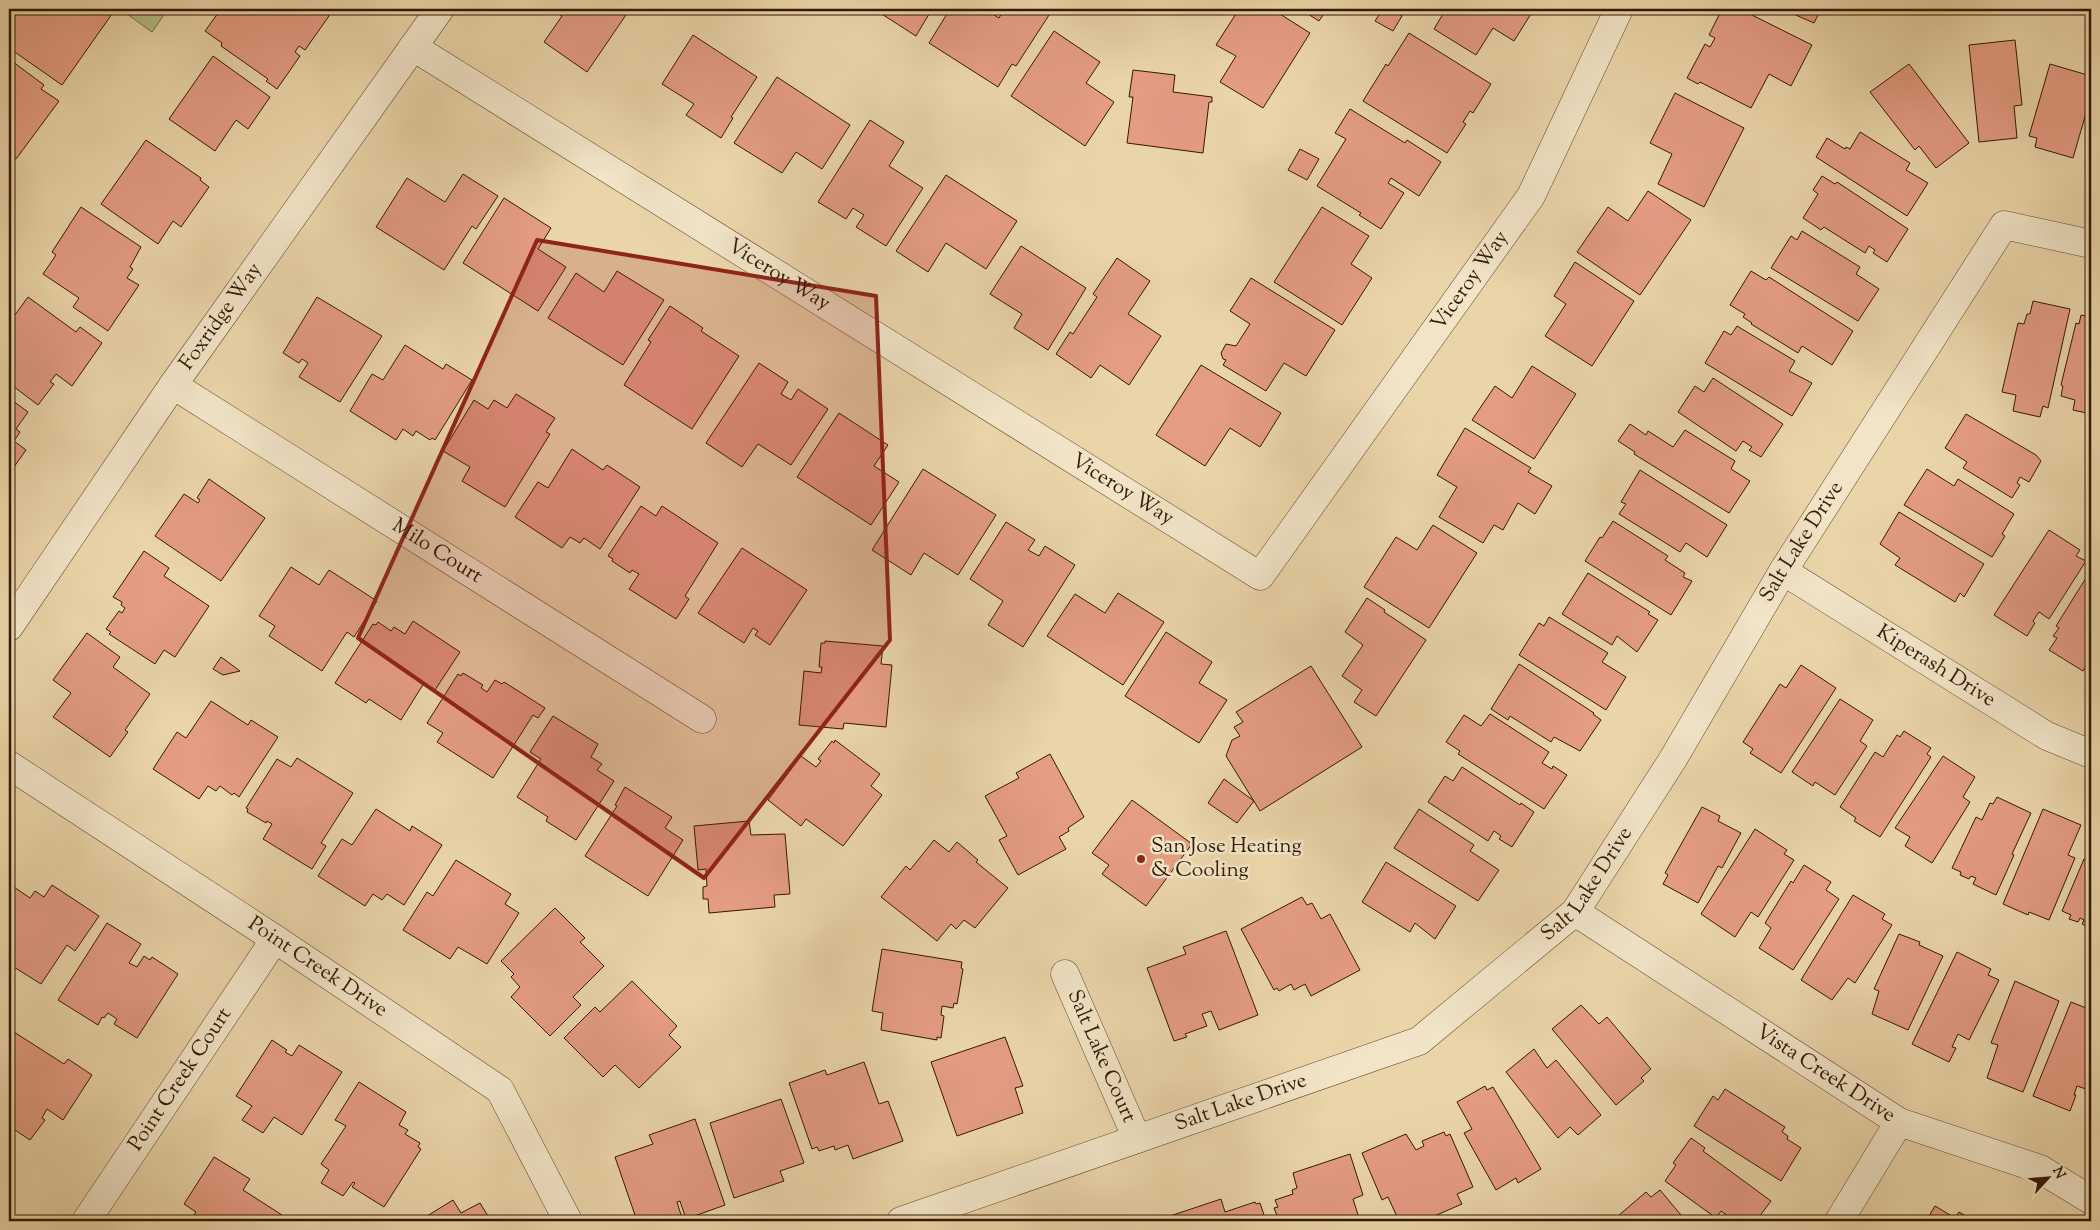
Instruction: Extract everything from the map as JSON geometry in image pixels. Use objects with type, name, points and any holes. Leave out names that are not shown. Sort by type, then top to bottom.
[{"type":"street","name":"Foxridge Way","points":[[9,627],[173,385],[440,9]]},
{"type":"street","name":"Viceroy Way","points":[[413,47],[1260,576],[1531,196],[1619,9]]},
{"type":"street","name":"Salt Lake Drive","points":[[901,1221],[1419,1041],[1575,912],[1673,759],[1783,571],[2004,225],[2091,244]]},
{"type":"street","name":"Milo Court","points":[[173,385],[702,719]]},
{"type":"street","name":"Kiperash Drive","points":[[1783,571],[2047,736],[2091,754]]},
{"type":"street","name":"Point Creek Drive","points":[[9,765],[275,939],[500,1090],[568,1221]]},
{"type":"street","name":"Vista Creek Drive","points":[[1575,912],[1899,1122],[2040,1169],[2091,1200]]},
{"type":"street","name":"Point Creek Court","points":[[86,1221],[275,939]]},
{"type":"street","name":"Salt Lake Court","points":[[1065,974],[1137,1139]]},
{"type":"street","points":[[1839,1221],[1899,1122]]},
{"type":"highlighted area","points":[[537,240],[876,296],[890,640],[704,878],[358,638]]},
{"type":"green space","points":[[120,9],[168,9],[152,32]]},
{"type":"building","points":[[15,9],[112,9],[114,11],[62,85],[9,48],[9,17]]},
{"type":"building","points":[[221,9],[319,9],[329,16],[305,50],[299,46],[295,52],[300,56],[277,89],[266,81],[268,79],[221,46],[222,43],[205,31]]},
{"type":"building","points":[[551,9],[630,9],[587,72],[544,42],[562,16]]},
{"type":"building","points":[[879,9],[932,9],[916,36],[877,11]]},
{"type":"building","points":[[950,9],[985,9],[999,18],[1004,9],[1046,9],[1051,12],[1016,66],[1012,64],[998,87],[929,43]]},
{"type":"building","points":[[1239,9],[1272,9],[1310,33],[1263,108],[1220,82],[1236,56],[1216,45]]},
{"type":"building","points":[[1300,9],[1327,9],[1319,21]]},
{"type":"building","points":[[1383,9],[1390,9],[1402,16],[1393,31],[1375,21]]},
{"type":"building","points":[[1446,9],[1534,9],[1514,41],[1493,28],[1476,55],[1434,29]]},
{"type":"building","points":[[1722,9],[1740,9],[1812,45],[1791,86],[1769,74],[1751,108],[1700,82],[1698,84],[1687,78],[1705,44],[1710,47],[1715,38],[1709,35]]},
{"type":"building","points":[[1782,9],[1821,9],[1814,23]]},
{"type":"building","points":[[1054,31],[1100,62],[1086,83],[1114,102],[1085,146],[1011,96]]},
{"type":"building","points":[[1409,33],[1491,84],[1473,113],[1470,111],[1463,122],[1466,124],[1447,153],[1363,101],[1386,64],[1388,66]]},
{"type":"building","points":[[693,35],[757,77],[731,117],[733,118],[721,138],[686,115],[694,104],[662,84]]},
{"type":"building","points":[[2015,40],[2022,105],[2014,106],[2017,138],[1979,142],[1969,45]]},
{"type":"building","points":[[213,56],[270,97],[248,129],[236,120],[215,151],[169,119]]},
{"type":"building","points":[[9,59],[44,85],[41,89],[59,101],[16,159],[9,154]]},
{"type":"building","points":[[1909,64],[1969,143],[1936,168],[1919,146],[1915,150],[1870,92]]},
{"type":"building","points":[[2050,64],[2091,76],[2091,96],[2073,158],[2035,147],[2037,138],[2029,136]]},
{"type":"building","points":[[1133,70],[1175,75],[1173,92],[1212,97],[1212,102],[1209,102],[1203,153],[1127,143],[1133,97],[1129,97]]},
{"type":"building","points":[[777,77],[850,125],[822,169],[796,152],[782,173],[734,143]]},
{"type":"building","points":[[1675,93],[1744,128],[1704,207],[1658,184],[1672,154],[1650,143]]},
{"type":"building","points":[[1350,109],[1405,143],[1407,140],[1441,162],[1419,196],[1391,178],[1388,183],[1404,193],[1381,229],[1359,215],[1361,213],[1317,186],[1346,139],[1335,133]]},
{"type":"building","points":[[870,120],[904,142],[889,166],[923,188],[886,246],[856,227],[864,215],[853,208],[846,219],[818,202]]},
{"type":"building","points":[[1860,132],[1910,163],[1906,170],[1928,183],[1907,216],[1816,157],[1827,138],[1845,149],[1846,147],[1850,149]]},
{"type":"building","points":[[2091,139],[2091,164],[2085,163]]},
{"type":"building","points":[[146,140],[201,178],[200,180],[209,187],[181,227],[173,221],[158,244],[101,204]]},
{"type":"building","points":[[1300,149],[1319,159],[1307,180],[1288,170]]},
{"type":"building","points":[[463,174],[498,196],[476,229],[472,226],[444,270],[376,227],[407,178],[445,202]]},
{"type":"building","points":[[946,175],[1017,221],[986,269],[946,243],[928,272],[896,251]]},
{"type":"building","points":[[1822,176],[1835,184],[1837,182],[1908,229],[1887,262],[1873,253],[1875,250],[1869,246],[1865,253],[1824,227],[1821,230],[1803,218],[1818,194],[1813,190]]},
{"type":"building","points":[[1648,191],[1691,220],[1640,295],[1577,252],[1608,207],[1628,221]]},
{"type":"building","points":[[504,198],[551,228],[538,249],[566,267],[538,311],[463,263]]},
{"type":"building","points":[[81,207],[141,247],[130,267],[133,269],[127,278],[139,285],[108,331],[73,307],[79,298],[43,274],[56,255],[52,252]]},
{"type":"building","points":[[1322,207],[1369,236],[1351,264],[1372,278],[1342,325],[1274,282]]},
{"type":"building","points":[[1802,231],[1860,267],[1856,274],[1879,289],[1858,321],[1771,268],[1791,236],[1797,240]]},
{"type":"building","points":[[1021,246],[1086,288],[1048,350],[1014,328],[1022,314],[990,294]]},
{"type":"building","points":[[1117,258],[1150,281],[1128,314],[1161,336],[1129,385],[1100,365],[1091,378],[1056,354],[1070,332],[1073,334],[1097,297],[1093,294]]},
{"type":"building","points":[[1575,262],[1634,301],[1592,366],[1545,336],[1566,304],[1554,296]]},
{"type":"building","points":[[617,271],[664,300],[623,365],[548,318],[576,273],[604,292]]},
{"type":"building","points":[[1751,271],[1766,280],[1769,277],[1853,331],[1832,365],[1802,346],[1798,353],[1751,324],[1743,317],[1745,314],[1730,305]]},
{"type":"building","points":[[1251,278],[1335,330],[1306,376],[1284,363],[1266,391],[1223,365],[1226,360],[1223,359],[1221,353],[1226,344],[1236,346],[1250,324],[1230,311]]},
{"type":"building","points":[[28,297],[76,332],[80,327],[102,343],[72,386],[56,374],[50,382],[54,384],[38,405],[9,383],[9,323]]},
{"type":"building","points":[[317,297],[382,336],[340,402],[299,377],[308,363],[302,359],[299,363],[283,353]]},
{"type":"building","points":[[2033,301],[2070,309],[2048,408],[2043,406],[2040,417],[2013,411],[2016,395],[2002,392],[2018,323],[2024,324],[2027,314],[2030,314]]},
{"type":"building","points":[[670,306],[703,328],[701,331],[739,356],[692,429],[624,385],[651,342],[648,340]]},
{"type":"building","points":[[2081,315],[2091,317],[2091,414],[2073,410],[2075,400],[2061,396],[2063,386],[2061,385],[2076,323],[2079,324]]},
{"type":"building","points":[[1737,326],[1795,361],[1789,371],[1812,383],[1792,416],[1705,363],[1724,331],[1731,335]]},
{"type":"building","points":[[405,345],[443,369],[446,364],[472,380],[435,440],[432,438],[430,440],[416,431],[413,436],[403,429],[396,440],[350,411],[372,374],[383,380]]},
{"type":"building","points":[[759,363],[788,382],[781,394],[791,400],[798,389],[828,409],[791,465],[758,444],[742,467],[706,443]]},
{"type":"building","points":[[1201,365],[1281,413],[1260,447],[1230,428],[1205,466],[1156,435]]},
{"type":"building","points":[[1532,366],[1576,394],[1534,459],[1472,420],[1495,386],[1512,398]]},
{"type":"building","points":[[1713,378],[1783,424],[1761,457],[1749,450],[1752,447],[1743,441],[1736,451],[1678,412],[1695,386],[1704,392]]},
{"type":"building","points":[[516,394],[555,418],[546,432],[550,434],[505,507],[462,481],[470,467],[443,451],[474,400],[488,409],[494,400],[507,408]]},
{"type":"building","points":[[9,398],[28,412],[16,429],[20,432],[14,441],[26,450],[9,474]]},
{"type":"building","points":[[839,413],[888,445],[874,466],[899,482],[871,525],[797,477]]},
{"type":"building","points":[[1966,414],[2036,455],[2041,461],[2029,482],[2020,477],[2017,483],[2020,485],[2012,498],[1963,468],[1967,462],[1945,448]]},
{"type":"building","points":[[1630,424],[1646,435],[1648,431],[1673,447],[1685,430],[1735,461],[1731,469],[1750,481],[1729,513],[1634,454],[1635,452],[1618,441]]},
{"type":"building","points":[[1465,428],[1531,468],[1528,472],[1552,486],[1535,514],[1518,503],[1503,530],[1494,525],[1483,543],[1439,517],[1457,487],[1437,475]]},
{"type":"building","points":[[572,449],[603,470],[607,465],[640,487],[600,549],[584,538],[580,543],[570,537],[562,548],[515,517],[538,482],[548,488]]},
{"type":"building","points":[[923,469],[996,515],[958,575],[924,553],[911,575],[872,550]]},
{"type":"building","points":[[1927,469],[1954,486],[1958,479],[2014,514],[2002,534],[2005,536],[1992,557],[1904,505]]},
{"type":"building","points":[[1640,470],[1727,525],[1707,557],[1686,543],[1680,552],[1619,514],[1626,504],[1621,502]]},
{"type":"building","points":[[209,479],[265,518],[221,581],[155,536],[184,494],[198,503],[200,500],[197,498]]},
{"type":"building","points":[[641,506],[656,516],[662,506],[718,543],[685,596],[689,599],[676,619],[629,589],[639,574],[632,570],[630,573],[612,561],[613,559],[608,556]]},
{"type":"building","points":[[1899,512],[1984,564],[1964,597],[1960,593],[1955,602],[1895,565],[1900,558],[1880,544]]},
{"type":"building","points":[[1613,521],[1668,556],[1665,560],[1685,573],[1683,577],[1692,581],[1671,615],[1585,561]]},
{"type":"building","points":[[1006,522],[1035,540],[1028,550],[1039,556],[1045,546],[1075,565],[1023,647],[988,625],[1003,601],[970,579]]},
{"type":"building","points":[[1433,525],[1477,553],[1429,628],[1364,587],[1396,537],[1417,550]]},
{"type":"building","points":[[2049,530],[2080,550],[2076,556],[2086,561],[2049,619],[2039,612],[2027,636],[1994,615]]},
{"type":"building","points":[[742,548],[807,590],[770,645],[755,635],[758,631],[753,628],[744,643],[698,613]]},
{"type":"building","points":[[144,551],[169,568],[164,576],[209,606],[175,657],[164,650],[155,664],[109,634],[111,632],[106,629],[119,611],[122,613],[125,608],[121,605],[122,602],[113,597]]},
{"type":"building","points":[[291,567],[319,585],[329,570],[377,601],[354,637],[347,632],[322,671],[269,636],[275,626],[259,616]]},
{"type":"building","points":[[2091,570],[2091,658],[2083,671],[2049,650],[2057,638],[2053,636],[2059,628],[2056,626]]},
{"type":"building","points":[[1588,573],[1650,612],[1648,614],[1658,620],[1637,652],[1617,636],[1612,645],[1562,614]]},
{"type":"building","points":[[1118,593],[1164,622],[1123,685],[1047,636],[1075,594],[1105,613]]},
{"type":"building","points":[[1367,598],[1385,610],[1384,612],[1426,640],[1376,716],[1354,702],[1362,690],[1342,676],[1363,645],[1345,632]]},
{"type":"building","points":[[1549,617],[1608,653],[1602,662],[1626,677],[1606,710],[1519,655],[1539,623],[1544,626]]},
{"type":"building","points":[[413,621],[460,652],[435,690],[424,683],[401,720],[369,699],[366,703],[335,683],[373,624],[376,625],[378,622],[391,631],[394,627],[405,634]]},
{"type":"building","points":[[1166,632],[1212,662],[1199,683],[1227,700],[1199,743],[1125,696]]},
{"type":"building","points":[[87,633],[120,657],[113,667],[150,694],[125,730],[128,732],[110,757],[53,717],[71,693],[53,680]]},
{"type":"building","points":[[825,641],[883,646],[881,664],[892,665],[886,727],[844,723],[843,729],[799,725],[804,671],[821,673],[822,667],[819,667],[821,643],[825,643]]},
{"type":"building","points":[[221,657],[240,671],[223,675],[213,669]]},
{"type":"building","points":[[1519,664],[1594,713],[1601,720],[1580,751],[1554,737],[1551,742],[1510,716],[1508,720],[1491,709]]},
{"type":"building","points":[[1801,665],[1836,688],[1781,773],[1750,753],[1753,749],[1743,742],[1780,684],[1786,688]]},
{"type":"building","points":[[1311,666],[1362,747],[1260,811],[1226,756],[1232,740],[1240,736],[1234,727],[1243,722],[1236,712]]},
{"type":"building","points":[[463,673],[483,685],[481,688],[487,692],[495,680],[502,684],[504,682],[545,708],[538,718],[533,715],[493,778],[437,742],[443,733],[427,723],[458,674],[461,676]]},
{"type":"building","points":[[1840,699],[1873,720],[1860,741],[1867,746],[1835,795],[1815,782],[1813,786],[1792,772]]},
{"type":"building","points":[[211,701],[248,725],[251,720],[278,737],[239,797],[234,793],[232,795],[220,786],[216,791],[208,786],[199,799],[153,769],[177,732],[186,738]]},
{"type":"building","points":[[1490,714],[1549,752],[1542,763],[1552,769],[1553,766],[1567,775],[1544,809],[1458,754],[1460,751],[1446,742],[1464,715],[1481,726]]},
{"type":"building","points":[[553,716],[598,744],[591,757],[602,764],[597,770],[614,781],[576,840],[546,821],[548,817],[517,797],[541,759],[530,752]]},
{"type":"building","points":[[1904,731],[1931,748],[1927,754],[1931,757],[1880,837],[1854,821],[1856,818],[1840,807],[1875,752],[1883,757],[1897,735],[1900,737]]},
{"type":"building","points":[[835,740],[880,774],[871,786],[882,795],[843,846],[806,819],[801,826],[768,800],[801,756],[816,767],[821,761],[818,759],[832,741],[834,743]]},
{"type":"building","points":[[1050,754],[1084,817],[1068,828],[1069,831],[1059,837],[1066,849],[1018,875],[999,840],[1007,836],[985,796],[1019,778],[1016,773]]},
{"type":"building","points":[[1943,756],[1975,777],[1963,797],[1970,802],[1932,863],[1905,846],[1910,837],[1895,828]]},
{"type":"building","points":[[297,758],[353,793],[321,843],[326,846],[312,869],[263,839],[272,824],[267,821],[266,823],[247,812],[248,809],[246,808],[277,759],[291,767]]},
{"type":"building","points":[[1462,767],[1534,812],[1512,847],[1499,839],[1501,836],[1494,831],[1488,841],[1428,802],[1445,776],[1453,781]]},
{"type":"building","points":[[1224,779],[1254,801],[1237,823],[1208,803]]},
{"type":"building","points":[[625,787],[672,817],[665,828],[683,840],[648,896],[585,856],[617,806],[615,805]]},
{"type":"building","points":[[1997,797],[2031,813],[1996,895],[1973,884],[1976,878],[1971,876],[1969,879],[1960,875],[1961,872],[1952,868],[1976,817],[1982,820],[1990,803],[1993,804]]},
{"type":"building","name":"San Jose Heating & Cooling","points":[[1132,800],[1192,844],[1146,906],[1102,874],[1109,865],[1092,853]]},
{"type":"building","points":[[1702,807],[1720,816],[1718,821],[1741,833],[1722,868],[1718,866],[1698,903],[1663,884],[1668,875],[1665,873]]},
{"type":"building","points":[[376,809],[410,831],[412,826],[442,845],[404,905],[387,894],[382,900],[373,894],[365,906],[318,876],[342,839],[352,845]]},
{"type":"building","points":[[1419,809],[1474,845],[1470,851],[1499,870],[1478,901],[1394,848]]},
{"type":"building","points":[[2043,809],[2081,825],[2068,855],[2075,858],[2049,920],[2029,912],[2028,915],[2003,904]]},
{"type":"building","points":[[749,821],[751,835],[785,834],[790,894],[774,895],[775,907],[709,913],[708,899],[703,899],[703,887],[707,886],[706,869],[698,870],[694,826]]},
{"type":"building","points":[[1755,829],[1787,850],[1784,854],[1794,860],[1758,917],[1751,912],[1735,937],[1701,914]]},
{"type":"building","points":[[934,840],[949,852],[957,842],[978,860],[976,862],[1008,888],[975,928],[964,920],[956,929],[951,924],[937,941],[881,897],[906,866],[910,870]]},
{"type":"building","points":[[2084,859],[2091,862],[2091,928],[2082,924],[2084,920],[2080,918],[2078,922],[2069,919],[2071,915],[2062,911]]},
{"type":"building","points":[[456,860],[511,894],[505,904],[519,913],[487,964],[458,947],[450,959],[403,930],[427,892],[433,896]]},
{"type":"building","points":[[1386,862],[1456,906],[1435,939],[1415,923],[1410,932],[1362,902]]},
{"type":"building","points":[[1804,865],[1831,882],[1826,890],[1839,899],[1793,970],[1759,948],[1771,928],[1765,923],[1791,881],[1793,883]]},
{"type":"building","points":[[52,885],[99,916],[75,951],[67,945],[41,984],[9,964],[9,895],[14,887],[30,898],[35,891],[44,897]]},
{"type":"building","points":[[1853,895],[1885,914],[1882,919],[1892,925],[1855,983],[1848,978],[1832,1000],[1801,980]]},
{"type":"building","points":[[1302,897],[1307,905],[1312,903],[1321,919],[1330,914],[1360,970],[1311,996],[1305,984],[1294,990],[1291,984],[1279,991],[1277,988],[1274,990],[1241,929]]},
{"type":"building","points":[[555,908],[585,938],[580,942],[604,966],[573,997],[581,1005],[550,1036],[511,997],[520,987],[511,977],[514,974],[501,961]]},
{"type":"building","points":[[107,923],[141,944],[129,963],[137,967],[144,956],[150,960],[152,957],[178,974],[137,1038],[114,1024],[117,1019],[108,1013],[104,1018],[102,1017],[98,1025],[58,1000]]},
{"type":"building","points":[[1226,931],[1258,1015],[1219,1030],[1211,1011],[1202,1014],[1207,1026],[1185,1034],[1187,1037],[1174,1041],[1147,968],[1186,954],[1183,947]]},
{"type":"building","points":[[1899,934],[1920,942],[1919,945],[1943,956],[1908,1030],[1872,1014],[1879,991],[1874,989]]},
{"type":"building","points":[[882,949],[962,962],[961,968],[963,969],[957,1004],[954,1003],[953,1008],[942,1006],[941,1015],[944,1016],[941,1038],[937,1037],[937,1040],[881,1030],[883,1013],[872,1011]]},
{"type":"building","points":[[1957,952],[1991,969],[1988,975],[1999,980],[1969,1040],[1958,1034],[1952,1047],[1956,1048],[1949,1062],[1912,1044]]},
{"type":"building","points":[[632,981],[677,1026],[669,1035],[681,1047],[639,1088],[615,1065],[603,1077],[564,1038],[595,1007],[600,1012]]},
{"type":"building","points":[[2015,981],[2059,1001],[2023,1092],[1987,1078],[1998,1045],[1991,1043]]},
{"type":"building","points":[[2071,1002],[2091,1010],[2091,1084],[2089,1090],[2077,1086],[2070,1111],[2033,1096]]},
{"type":"building","points":[[1581,1005],[1599,1024],[1607,1017],[1651,1069],[1641,1078],[1644,1081],[1616,1105],[1552,1029]]},
{"type":"building","points":[[14,1032],[64,1064],[68,1059],[92,1075],[63,1120],[47,1109],[42,1118],[45,1120],[30,1140],[9,1126],[9,1041]]},
{"type":"building","points":[[1005,1037],[1023,1086],[1015,1088],[1023,1113],[957,1136],[931,1062]]},
{"type":"building","points":[[272,1040],[287,1050],[285,1052],[292,1056],[299,1045],[342,1072],[302,1135],[274,1117],[263,1133],[242,1120],[252,1106],[236,1096]]},
{"type":"building","points":[[1534,1049],[1547,1068],[1556,1060],[1601,1115],[1578,1135],[1570,1127],[1558,1138],[1506,1072]]},
{"type":"building","points":[[864,1062],[879,1104],[888,1101],[903,1141],[853,1159],[848,1145],[835,1150],[834,1146],[819,1151],[817,1147],[812,1149],[789,1083],[825,1070],[827,1075]]},
{"type":"building","points":[[359,1082],[406,1112],[399,1125],[408,1130],[405,1134],[420,1143],[418,1147],[421,1149],[384,1207],[352,1187],[355,1183],[353,1182],[343,1196],[321,1183],[329,1170],[321,1164],[346,1126],[335,1120]]},
{"type":"building","points":[[1485,1086],[1487,1090],[1493,1087],[1541,1169],[1518,1183],[1516,1178],[1496,1190],[1464,1133],[1472,1129],[1457,1102]]},
{"type":"building","points":[[1725,1089],[1785,1127],[1782,1132],[1788,1136],[1787,1139],[1801,1148],[1781,1181],[1694,1126],[1713,1096],[1718,1100]]},
{"type":"building","points":[[781,1099],[804,1163],[780,1171],[784,1181],[734,1198],[710,1123]]},
{"type":"building","points":[[695,1119],[725,1205],[686,1219],[680,1201],[677,1202],[681,1215],[664,1221],[637,1221],[615,1157],[653,1144],[649,1135]]},
{"type":"building","points":[[1444,1132],[1446,1136],[1450,1134],[1473,1187],[1457,1194],[1462,1204],[1423,1221],[1399,1221],[1388,1197],[1382,1200],[1362,1153],[1406,1134],[1416,1150],[1424,1146],[1422,1141]]},
{"type":"building","points":[[1691,1138],[1705,1148],[1703,1151],[1771,1201],[1756,1221],[1735,1221],[1721,1211],[1716,1218],[1665,1181],[1676,1165],[1673,1163]]},
{"type":"building","points":[[1350,1154],[1363,1195],[1353,1199],[1360,1221],[1279,1221],[1274,1208],[1278,1207],[1275,1200],[1293,1194],[1292,1190],[1297,1188],[1293,1173]]},
{"type":"building","points":[[214,1157],[250,1179],[243,1190],[282,1215],[278,1221],[190,1221],[196,1212],[184,1204]]},
{"type":"building","points":[[1660,1190],[1686,1221],[1622,1221],[1618,1216],[1646,1192],[1651,1197]]},
{"type":"building","points":[[1221,1199],[1225,1212],[1255,1202],[1256,1204],[1260,1203],[1266,1221],[1171,1221],[1170,1216]]},
{"type":"building","points":[[453,1200],[461,1213],[480,1203],[491,1221],[419,1221]]},
{"type":"building","points":[[1935,1206],[1955,1218],[1959,1212],[1974,1221],[1926,1221]]},
{"type":"place","name":"San Jose Heating & Cooling","points":[[1141,859]]}]
